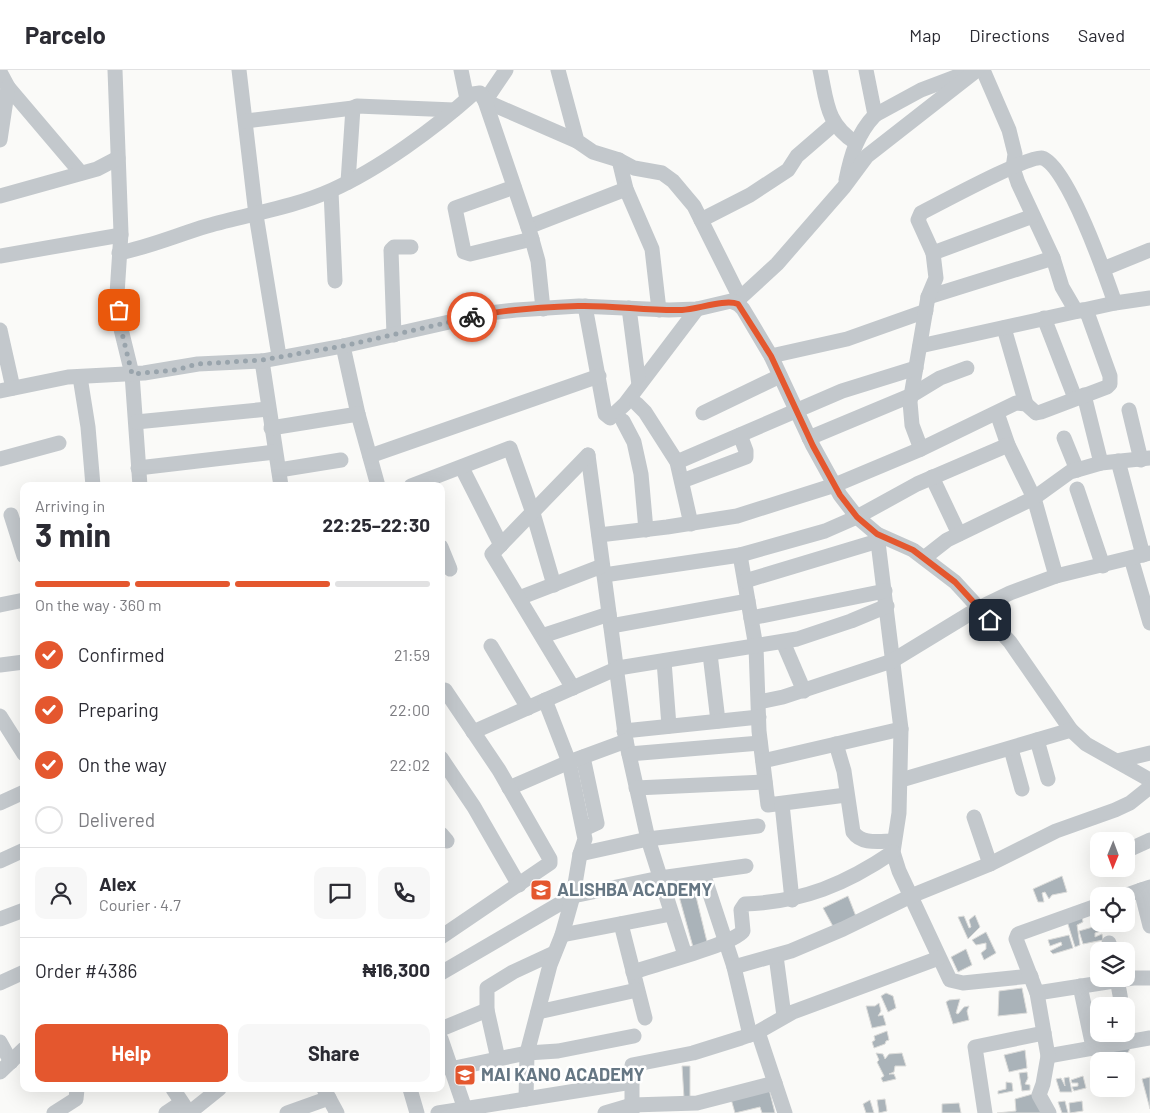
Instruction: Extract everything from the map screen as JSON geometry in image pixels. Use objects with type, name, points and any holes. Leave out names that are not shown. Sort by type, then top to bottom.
[{"type":"street","points":[[115,70],[121,235],[117,294],[120,325],[132,374],[140,482]]},
{"type":"street","points":[[239,70],[256,215],[279,356]]},
{"type":"street","points":[[461,70],[467,99]]},
{"type":"street","points":[[485,101],[506,70]]},
{"type":"street","points":[[558,70],[577,141]]},
{"type":"street","points":[[820,70],[828,111],[834,124],[842,134],[856,143]]},
{"type":"street","points":[[866,70],[875,115]]},
{"type":"street","points":[[844,187],[862,128],[875,115],[922,90],[973,70]]},
{"type":"street","points":[[0,330],[6,390],[80,377],[175,370],[198,364],[262,360],[343,346],[488,313],[585,306],[697,310],[723,302],[739,301],[777,264],[844,187],[866,156],[978,70]]},
{"type":"street","points":[[983,70],[1009,130],[1015,154],[1013,168],[1024,200],[1053,258],[1062,287],[1076,311]]},
{"type":"street","points":[[0,72],[8,87],[81,173]]},
{"type":"street","points":[[0,140],[8,87]]},
{"type":"street","points":[[119,253],[142,248],[208,226],[256,215],[331,191],[413,141],[473,94],[480,92],[485,101],[530,233],[538,261],[543,309]]},
{"type":"street","points":[[485,101],[577,141],[588,150],[619,160],[634,168],[662,173],[685,193],[701,220],[739,301],[771,356],[809,438],[835,485],[857,517],[878,538],[913,550],[955,582],[1010,642],[1070,730],[1086,744],[1150,780]]},
{"type":"street","points":[[246,121],[357,106],[428,107],[454,110]]},
{"type":"street","points":[[348,182],[353,108]]},
{"type":"street","points":[[701,220],[750,195],[788,170],[797,156],[834,124]]},
{"type":"street","points":[[0,196],[96,169],[118,158]]},
{"type":"street","points":[[921,449],[912,426],[909,408],[927,304],[936,278],[933,253],[918,220],[921,213],[1034,158],[1042,158],[1049,162],[1074,198],[1115,303]]},
{"type":"street","points":[[619,160],[626,189],[652,249],[658,310]]},
{"type":"street","points":[[514,187],[454,208],[464,252],[470,254],[530,233],[626,189]]},
{"type":"street","points":[[331,191],[335,281]]},
{"type":"street","points":[[933,253],[1032,216]]},
{"type":"street","points":[[0,256],[121,235]]},
{"type":"street","points":[[394,335],[391,250],[394,247],[411,247]]},
{"type":"street","points":[[1103,269],[1150,250]]},
{"type":"street","points":[[771,356],[847,339],[927,304],[1053,258]]},
{"type":"street","points":[[920,346],[1076,311],[1150,298]]},
{"type":"street","points":[[585,306],[605,414],[610,418],[625,404],[697,310]]},
{"type":"street","points":[[629,308],[639,385]]},
{"type":"street","points":[[1004,328],[1026,404],[1036,413],[1110,384],[1110,376],[1088,315],[1083,310],[1076,311]]},
{"type":"street","points":[[1044,318],[1079,397],[1101,463]]},
{"type":"street","points":[[343,346],[358,414],[377,482]]},
{"type":"street","points":[[262,360],[268,409],[281,482]]},
{"type":"street","points":[[677,462],[842,391],[916,368]]},
{"type":"street","points":[[809,438],[912,395],[940,378],[967,368]]},
{"type":"street","points":[[370,456],[599,376]]},
{"type":"street","points":[[703,413],[780,376]]},
{"type":"street","points":[[80,377],[88,427],[92,482]]},
{"type":"street","points":[[599,535],[691,524],[738,516],[835,485],[921,449],[1016,403],[1026,404]]},
{"type":"street","points":[[637,404],[677,462],[691,524]]},
{"type":"street","points":[[136,422],[268,409]]},
{"type":"street","points":[[924,558],[959,534],[1034,498],[1070,472],[1101,463],[1146,459],[1129,410]]},
{"type":"street","points":[[997,413],[1008,445],[1034,498],[1056,576]]},
{"type":"street","points":[[271,428],[358,414]]},
{"type":"street","points":[[623,421],[634,442],[641,474],[646,530]]},
{"type":"street","points":[[682,481],[746,457],[746,451],[740,435]]},
{"type":"street","points":[[1064,438],[1077,470]]},
{"type":"street","points":[[0,459],[60,442]]},
{"type":"street","points":[[519,598],[603,570],[740,555],[825,530],[857,517],[932,477],[1008,445]]},
{"type":"street","points":[[425,482],[510,448],[534,514],[554,585]]},
{"type":"street","points":[[138,468],[275,452]]},
{"type":"street","points":[[573,688],[492,554],[534,514],[588,455],[618,668],[619,694],[626,742],[648,839],[685,956]]},
{"type":"street","points":[[279,470],[341,460]]},
{"type":"street","points":[[1118,462],[1141,556],[1150,623]]},
{"type":"street","points":[[462,468],[502,545]]},
{"type":"street","points":[[932,477],[959,534]]},
{"type":"street","points":[[1077,489],[1103,566]]},
{"type":"street","points":[[12,515],[20,542]]},
{"type":"street","points":[[745,581],[878,538]]},
{"type":"street","points":[[878,538],[901,729],[901,780],[894,847],[911,896],[947,976],[956,983],[1032,976]]},
{"type":"street","points":[[740,555],[756,647],[760,743],[768,804],[782,804],[846,794]]},
{"type":"street","points":[[509,788],[576,759],[670,726],[718,721],[759,710],[804,691],[892,661],[979,608],[1010,593],[1056,576],[1141,556]]},
{"type":"street","points":[[445,557],[450,569]]},
{"type":"street","points":[[751,618],[885,591]]},
{"type":"street","points":[[0,605],[20,601]]},
{"type":"street","points":[[542,636],[610,620],[748,601]]},
{"type":"street","points":[[818,604],[826,630]]},
{"type":"street","points":[[473,732],[618,668],[783,642],[826,630],[887,606]]},
{"type":"street","points":[[783,642],[804,691]]},
{"type":"street","points":[[491,646],[528,708]]},
{"type":"street","points":[[710,654],[718,721]]},
{"type":"street","points":[[664,661],[670,726]]},
{"type":"street","points":[[0,665],[20,662]]},
{"type":"street","points":[[445,690],[509,788],[550,859],[550,863],[519,885],[445,933]]},
{"type":"street","points":[[526,1099],[526,1053],[554,953],[562,935],[573,896],[580,854],[585,843],[576,759],[545,700]]},
{"type":"street","points":[[0,716],[20,748]]},
{"type":"street","points":[[763,761],[901,729]]},
{"type":"street","points":[[901,780],[1070,730]]},
{"type":"street","points":[[1037,740],[1048,779]]},
{"type":"street","points":[[626,742],[760,743]]},
{"type":"street","points":[[836,744],[844,770],[846,794],[854,832],[857,837],[864,841],[894,847]]},
{"type":"street","points":[[1011,749],[1022,788]]},
{"type":"street","points":[[1116,761],[1150,752]]},
{"type":"street","points":[[445,764],[474,807],[519,885]]},
{"type":"street","points":[[636,788],[765,782]]},
{"type":"street","points":[[734,967],[776,956],[843,929],[911,896],[990,864],[1056,831],[1130,803],[1150,787]]},
{"type":"street","points":[[0,803],[20,794]]},
{"type":"street","points":[[782,804],[792,900]]},
{"type":"street","points":[[974,817],[990,864]]},
{"type":"street","points":[[580,854],[648,839],[758,826]]},
{"type":"street","points":[[1135,846],[1150,840]]},
{"type":"street","points":[[633,972],[724,942],[743,931],[742,906],[792,900],[844,882],[894,847]]},
{"type":"street","points":[[0,861],[20,852]]},
{"type":"street","points":[[445,971],[573,896],[660,878],[746,866]]},
{"type":"street","points":[[703,873],[754,1033],[775,1082],[785,1113]]},
{"type":"street","points":[[1146,889],[1150,926]]},
{"type":"street","points":[[1049,1113],[1039,1095],[1048,1056],[1044,1033],[1032,976],[1016,939],[1018,934],[1090,908]]},
{"type":"street","points":[[0,920],[20,912]]},
{"type":"street","points":[[562,935],[671,914]]},
{"type":"street","points":[[621,924],[645,1018]]},
{"type":"street","points":[[498,1059],[487,1010],[487,988],[513,972],[554,953]]},
{"type":"street","points":[[776,956],[784,1016]]},
{"type":"street","points":[[632,1109],[632,1065],[693,1053],[754,1033],[784,1016],[939,958]]},
{"type":"street","points":[[0,983],[20,974]]},
{"type":"street","points":[[1135,979],[1150,978]]},
{"type":"street","points":[[1036,993],[1090,984]]},
{"type":"street","points":[[1080,986],[1093,1047]]},
{"type":"street","points":[[538,1012],[637,990]]},
{"type":"street","points":[[445,1027],[487,1010]]},
{"type":"street","points":[[985,1113],[975,1047],[1044,1033]]},
{"type":"street","points":[[450,1069],[526,1053],[558,1051],[634,1036]]},
{"type":"street","points":[[1135,1037],[1150,1038]]},
{"type":"street","points":[[0,1042],[5,1067]]},
{"type":"street","points":[[1048,1056],[1110,1042]]},
{"type":"street","points":[[445,1052],[465,1109]]},
{"type":"street","points":[[5,1067],[20,1053]]},
{"type":"street","points":[[438,1113],[632,1082]]},
{"type":"street","points":[[606,1113],[697,1103],[775,1082]]},
{"type":"street","points":[[54,1113],[76,1099],[77,1092]]},
{"type":"street","points":[[175,1092],[186,1110]]},
{"type":"street","points":[[166,1113],[186,1110],[214,1092]]},
{"type":"street","points":[[411,1092],[417,1113]]},
{"type":"street","points":[[287,1113],[327,1093],[338,1113]]},
{"type":"building","points":[[1062,876],[1067,892],[1052,895],[1049,899],[1045,892],[1042,893],[1044,902],[1038,902],[1033,889]]},
{"type":"building","points":[[693,884],[708,946],[693,947],[677,889]]},
{"type":"building","points":[[848,896],[857,919],[835,930],[823,908]]},
{"type":"building","points":[[975,915],[980,927],[968,939],[958,917],[964,916],[969,928],[971,927],[969,920]]},
{"type":"building","points":[[1082,917],[1083,922],[1077,925],[1080,945],[1075,947],[1067,921]]},
{"type":"building","points":[[1090,928],[1090,932],[1098,932],[1095,933],[1095,937],[1102,934],[1103,940],[1083,944],[1079,931]]},
{"type":"building","points":[[986,932],[996,953],[984,960],[981,953],[986,949],[986,943],[976,945],[972,940]]},
{"type":"building","points":[[1069,935],[1073,948],[1053,954],[1050,951],[1062,945],[1061,942],[1050,946],[1048,940]]},
{"type":"building","points":[[966,949],[972,965],[958,972],[951,957]]},
{"type":"building","points":[[1022,988],[1027,1013],[998,1016],[999,991]]},
{"type":"building","points":[[886,993],[893,996],[896,1008],[888,1012],[881,996]]},
{"type":"building","points":[[960,999],[956,1013],[958,1014],[964,1007],[969,1006],[967,1011],[969,1020],[953,1024],[946,1002]]},
{"type":"building","points":[[879,1003],[881,1011],[878,1016],[883,1015],[886,1025],[872,1028],[866,1006],[875,1006]]},
{"type":"building","points":[[887,1031],[889,1040],[885,1044],[874,1048],[872,1042],[875,1040],[874,1036]]},
{"type":"building","points":[[1131,1047],[1128,1052],[1099,1052]]},
{"type":"building","points":[[1025,1050],[1027,1068],[1009,1072],[1004,1055]]},
{"type":"building","points":[[876,1053],[883,1054],[885,1059],[889,1054],[902,1053],[906,1066],[895,1066],[894,1072],[889,1074],[894,1074],[896,1079],[883,1082],[881,1078],[884,1076],[877,1062],[879,1060]]},
{"type":"building","points":[[682,1066],[690,1066],[690,1098],[684,1098]]},
{"type":"building","points":[[1027,1072],[1028,1078],[1025,1084],[1030,1085],[1030,1090],[1022,1091],[1019,1073]]},
{"type":"building","points":[[1083,1076],[1086,1088],[1074,1091],[1072,1087],[1078,1086],[1078,1083],[1072,1083],[1071,1080]]},
{"type":"building","points":[[1069,1077],[1072,1092],[1060,1092],[1056,1079],[1061,1078],[1065,1086],[1064,1078]]},
{"type":"building","points":[[1150,1077],[1150,1109],[1142,1079]]},
{"type":"building","points":[[1006,1082],[1012,1083],[1013,1091],[998,1094],[998,1091],[1006,1089]]},
{"type":"building","points":[[769,1089],[775,1113],[762,1113],[760,1107],[735,1113],[731,1099]]},
{"type":"building","points":[[1036,1093],[1047,1113],[997,1113],[1016,1111],[1015,1099]]},
{"type":"building","points":[[885,1099],[887,1111],[879,1113],[877,1100]]},
{"type":"building","points":[[870,1100],[874,1113],[866,1113],[863,1104]]},
{"type":"building","points":[[1065,1101],[1068,1113],[1062,1113],[1058,1102]]},
{"type":"building","points":[[1082,1101],[1083,1111],[1070,1113],[1069,1103]]},
{"type":"building","points":[[959,1103],[961,1113],[942,1113],[942,1104]]},
{"type":"way so far","points":[[119,310],[120,325],[132,374],[175,370],[198,364],[262,360],[343,346],[472,317]]},
{"type":"place","name":"ALISHBA ACADEMY","points":[[541,890]]},
{"type":"place","name":"MAI KANO ACADEMY","points":[[465,1075]]},
{"type":"route","points":[[472,317],[516,310],[579,306],[697,310],[723,302],[731,301],[738,304],[771,356],[813,446],[840,495],[857,517],[877,534],[913,550],[955,582],[990,620]]}]
